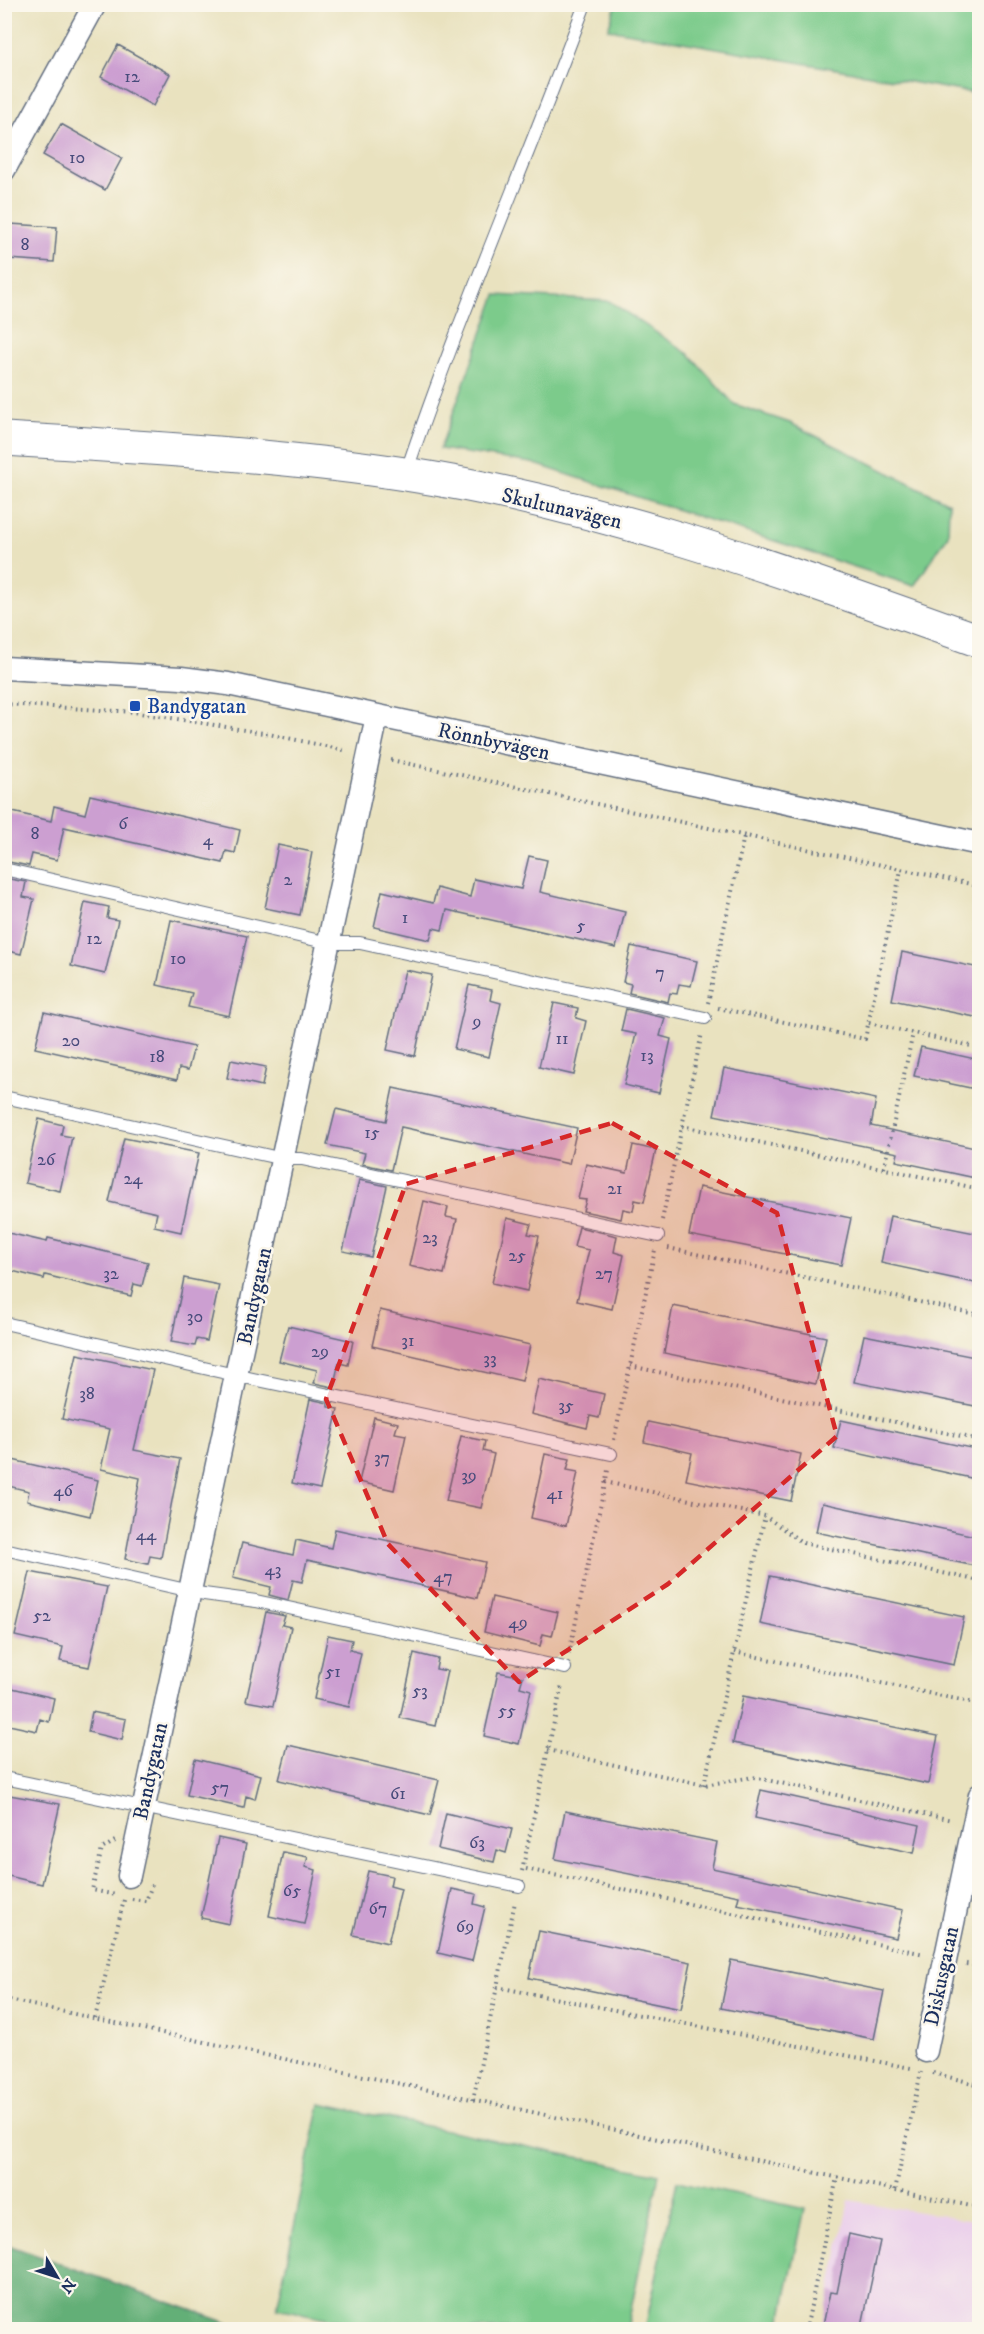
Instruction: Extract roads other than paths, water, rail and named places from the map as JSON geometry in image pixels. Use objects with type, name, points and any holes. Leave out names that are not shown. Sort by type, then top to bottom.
[{"type":"main road","name":"Skultunavägen","points":[[4,439],[210,452],[406,474],[516,496],[624,522],[823,585],[980,641]]},
{"type":"main road","name":"Skultunavägen","points":[[4,451],[128,447]]},
{"type":"street","points":[[4,170],[95,4]]},
{"type":"street","name":"Rönnbyvägen","points":[[4,668],[181,678],[228,684],[980,844]]},
{"type":"street","name":"Bandygatan","points":[[129,1876],[376,716]]},
{"type":"street","name":"Diskusgatan","points":[[924,2061],[980,1795]]},
{"type":"lane","points":[[406,474],[435,387],[585,4]]},
{"type":"lane","points":[[4,869],[329,943],[360,943],[706,1012]]},
{"type":"lane","points":[[4,1097],[283,1159],[302,1159],[657,1241]]},
{"type":"lane","points":[[4,1323],[611,1454]]},
{"type":"lane","points":[[4,1549],[190,1591],[256,1601],[566,1668]]},
{"type":"lane","points":[[4,1778],[142,1809],[160,1809],[519,1886]]},
{"type":"place","name":"Bandygatan","points":[[135,706]]}]
